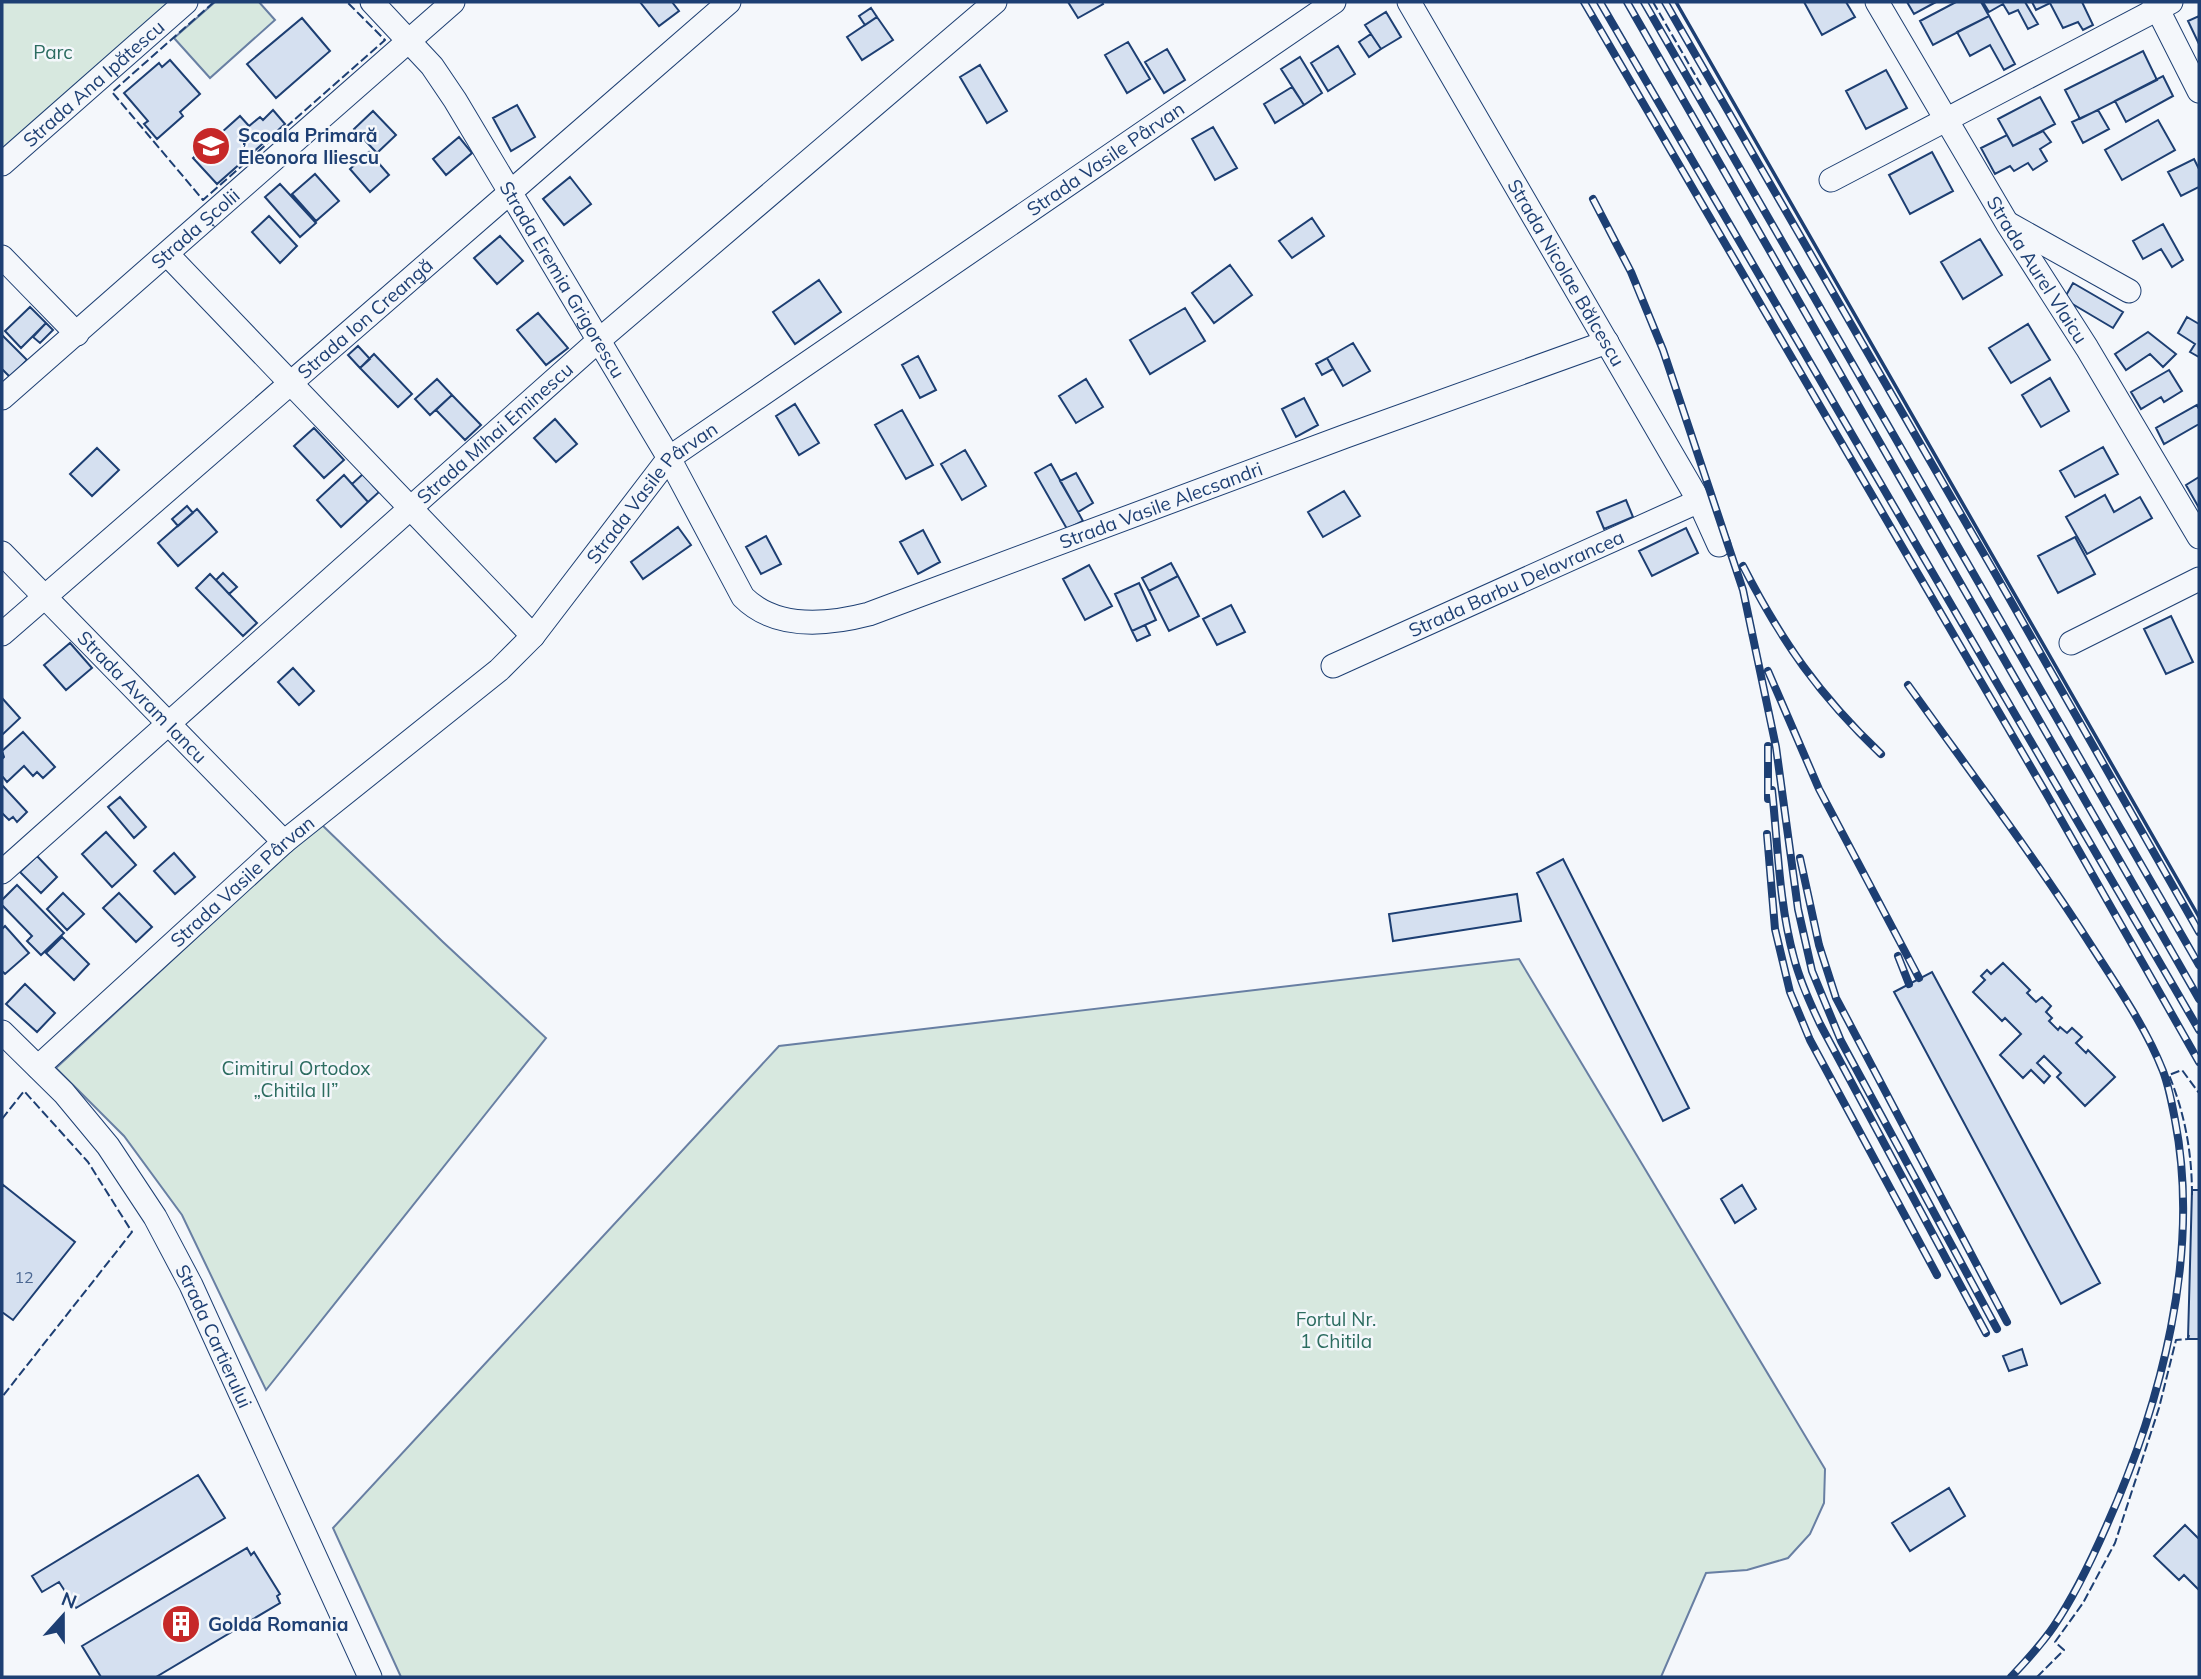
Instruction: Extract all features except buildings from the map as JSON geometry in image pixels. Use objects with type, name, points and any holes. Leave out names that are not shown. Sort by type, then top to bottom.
[{"type":"street","name":"Strada Ana Ipătescu","points":[[2,164],[186,2]]},
{"type":"street","name":"Strada Eremia Grigorescu","points":[[372,2],[410,40],[455,100],[669,458],[730,572]]},
{"type":"street","name":"Strada Școlii","points":[[2,398],[453,2]]},
{"type":"street","name":"Strada Ion Creangă","points":[[2,634],[729,2]]},
{"type":"street","name":"Strada Mihai Eminescu","points":[[2,872],[598,341],[995,2]]},
{"type":"street","name":"Strada Vasile Pârvan","points":[[38,1067],[284,842],[499,670],[533,636],[669,458],[1335,2]]},
{"type":"street","name":"Strada Nicolae Bălcescu","points":[[1409,2],[1699,501],[1718,545]]},
{"type":"street","name":"Strada Aurel Vlaicu","points":[[1877,2],[1945,120],[2087,348],[2199,537]]},
{"type":"street","points":[[1831,180],[2160,4],[2199,92]]},
{"type":"street","points":[[2007,223],[2129,290]]},
{"type":"street","points":[[167,254],[533,636]]},
{"type":"street","points":[[2,257],[77,334]]},
{"type":"street","name":"Strada Vasile Alecsandri","points":[[730,572],[744,597],[762,612],[809,622],[845,621],[1607,342]]},
{"type":"street","name":"Strada Barbu Delavrancea","points":[[1333,666],[1699,501]]},
{"type":"street","name":"Strada Avram Iancu","points":[[2,553],[284,842]]},
{"type":"street","points":[[2071,643],[2199,579]]},
{"type":"street","name":"Strada Cartierului","points":[[2,1032],[64,1093],[108,1146],[134,1182],[166,1237],[191,1285],[370,1677]]},
{"type":"green space","name":"Parc","points":[[2,2],[186,2],[2,164]]},
{"type":"green space","points":[[215,2],[259,2],[275,20],[210,78],[174,38]]},
{"type":"green space","name":"Cimitirul Ortodox „Chitila II”","points":[[320,823],[546,1038],[266,1390],[182,1215],[124,1136],[56,1068]]},
{"type":"green space","name":"Fortul Nr. 1 Chitila","points":[[1519,959],[1825,1469],[1824,1503],[1810,1534],[1788,1558],[1747,1570],[1706,1573],[1661,1677],[401,1677],[333,1528],[779,1046]]},
{"type":"railway","points":[[1584,2],[2046,793],[2199,1062]]},
{"type":"railway","points":[[1600,2],[2199,1030]]},
{"type":"railway","points":[[1627,2],[2199,999]]},
{"type":"railway","points":[[1644,2],[2199,965]]},
{"type":"railway","points":[[1665,2],[2199,932]]},
{"type":"railway","points":[[1593,199],[1631,272],[1663,350],[1743,590],[1776,747],[1798,909],[1812,971],[1841,1041],[1997,1329]]},
{"type":"railway","points":[[1743,566],[1772,619],[1803,666],[1820,689],[1881,754]]},
{"type":"railway","points":[[1768,671],[1819,789],[1919,978]]},
{"type":"railway","points":[[1908,685],[2049,883],[2140,1024],[2167,1083],[2182,1171],[2183,1223],[2179,1276],[2171,1328],[2144,1430],[2126,1480],[2076,1590],[2049,1633],[2011,1677]]},
{"type":"railway","points":[[1768,746],[1768,799]]},
{"type":"railway","points":[[1772,790],[1785,917],[1802,983],[1820,1024],[1986,1333]]},
{"type":"railway","points":[[1767,834],[1775,929],[1790,992],[1810,1040],[1937,1275]]},
{"type":"railway","points":[[1800,858],[1819,945],[1836,998],[2007,1322]]},
{"type":"railway","points":[[1898,956],[1909,984]]},
{"type":"fence","points":[[214,2],[112,92],[203,200],[385,40],[347,2]]},
{"type":"fence","points":[[1653,2],[1701,85]]},
{"type":"fence","points":[[2192,1195],[2186,1134],[2169,1075],[2182,1070],[2199,1093]]},
{"type":"fence","points":[[2,1119],[24,1091],[88,1162],[132,1232],[2,1397]]},
{"type":"fence","points":[[2037,1677],[2064,1650],[2055,1642],[2083,1603],[2115,1543],[2159,1408],[2176,1340],[2188,1339],[2189,1335]]},
{"type":"wall","points":[[1676,2],[2199,917]]},
{"type":"place","name":"Școala Primară Eleonora Iliescu","points":[[211,146]]},
{"type":"place","name":"Golda Romania","points":[[181,1624]]}]
